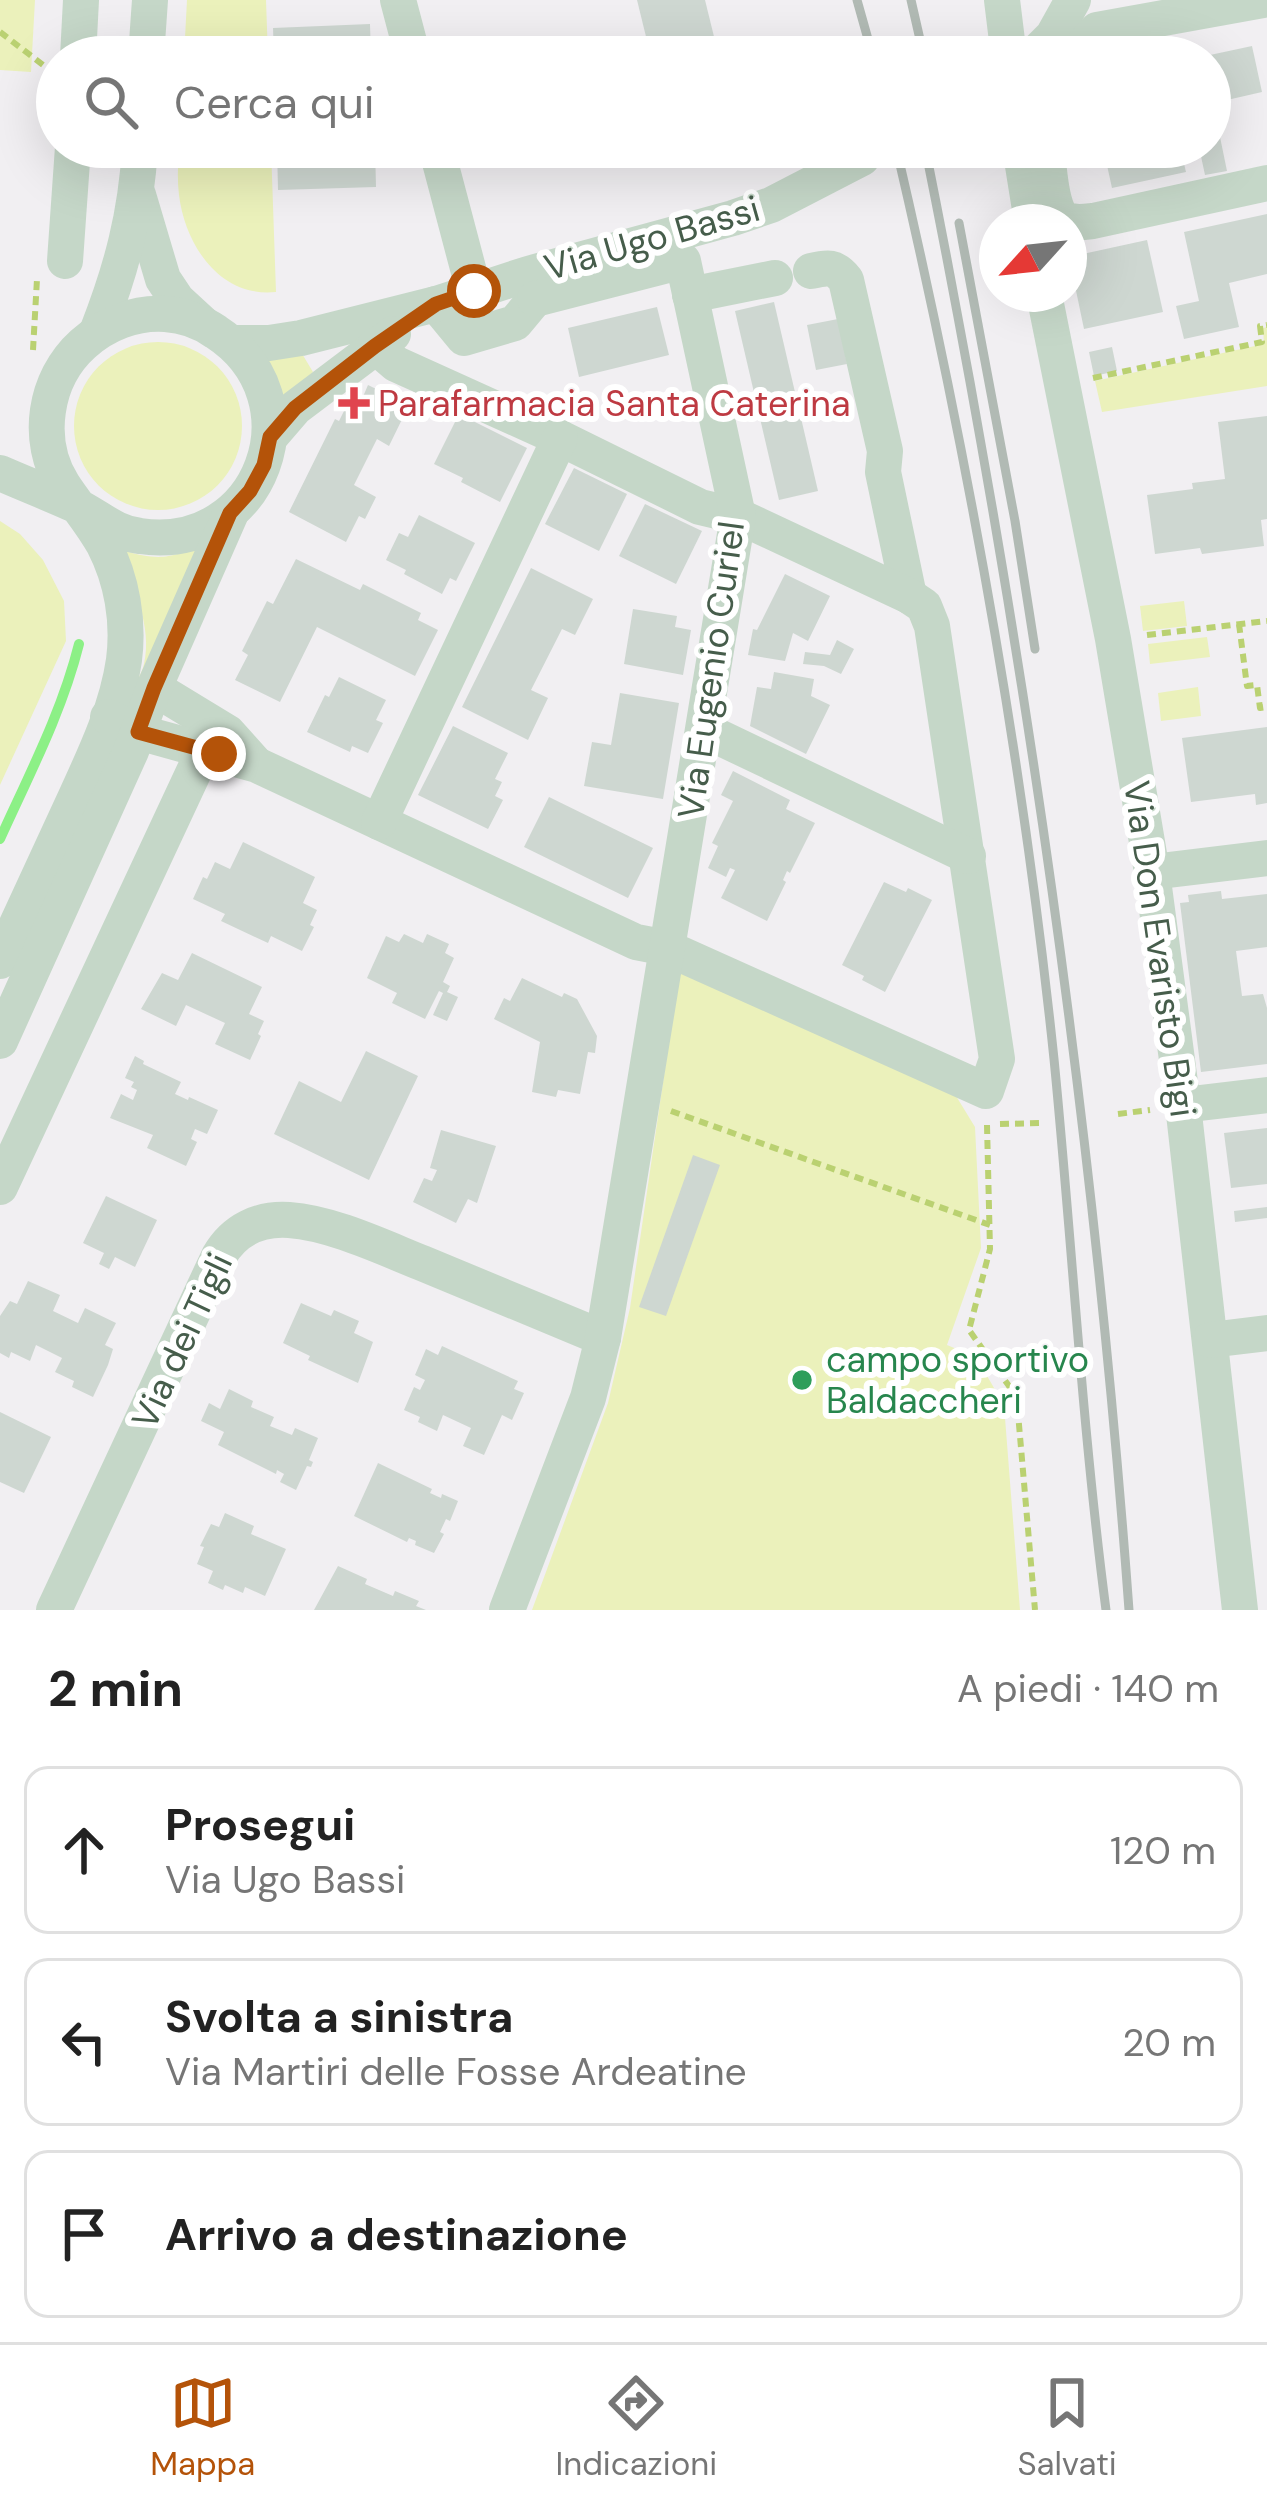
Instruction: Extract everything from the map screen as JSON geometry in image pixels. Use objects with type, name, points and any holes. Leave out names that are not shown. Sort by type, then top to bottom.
[{"type":"street","points":[[69,36],[81,0]]},
{"type":"street","points":[[147,36],[150,0]]},
{"type":"street","points":[[398,0],[407,36]]},
{"type":"street","points":[[1002,0],[1006,36]]},
{"type":"street","points":[[1053,36],[1073,0]]},
{"type":"street","points":[[1092,36],[1097,30],[1263,0]]},
{"type":"street","points":[[65,261],[72,168]]},
{"type":"street","points":[[75,168],[129,232]]},
{"type":"street","points":[[97,332],[120,274],[139,168]]},
{"type":"street","points":[[442,168],[474,291]]},
{"type":"street","name":"Via Ugo Bassi","points":[[234,343],[301,338],[474,291],[532,287],[770,205],[842,168]]},
{"type":"street","points":[[1037,168],[1054,204]]},
{"type":"street","points":[[1087,222],[1267,183]]},
{"type":"street","points":[[137,193],[163,278],[177,300],[234,343],[255,370],[268,402],[270,437]]},
{"type":"street","points":[[811,271],[829,267],[846,280],[913,598]]},
{"type":"street","name":"Via Eugenio Curiel","points":[[507,1610],[588,1398],[603,1338],[738,516],[686,278]]},
{"type":"street","points":[[436,304],[464,338],[515,323],[532,287],[775,278]]},
{"type":"street","name":"Via Ugo Bassi","points":[[0,962],[95,754],[154,688],[230,513],[250,491],[264,465],[270,437],[295,408],[436,304]]},
{"type":"street","name":"Via Don Evaristo Bigi","points":[[1047,312],[1113,639],[1152,872],[1210,1340],[1248,1589]]},
{"type":"street","points":[[0,459],[32,444],[70,356],[97,332],[130,317],[148,315],[202,322]]},
{"type":"street","points":[[123,725],[257,765],[636,942],[667,948],[987,1108],[997,1059],[932,626],[924,606],[738,516],[700,507],[396,364],[375,346]]},
{"type":"street","name":"Via Ugo Bassi","points":[[0,1041],[123,725],[126,626],[114,569],[62,483],[49,454],[46,420]]},
{"type":"street","points":[[379,822],[560,438]]},
{"type":"street","points":[[0,473],[136,536],[169,538],[202,530],[230,513]]},
{"type":"street","points":[[154,688],[228,734],[257,765]]},
{"type":"street","points":[[704,730],[968,856]]},
{"type":"street","points":[[0,1187],[204,750]]},
{"type":"street","points":[[1152,872],[1267,858]]},
{"type":"street","points":[[1183,1106],[1267,1095]]},
{"type":"street","name":"Via dei Tigli","points":[[54,1610],[219,1256],[226,1243],[248,1227],[289,1220],[369,1241],[603,1338]]},
{"type":"street","points":[[1210,1340],[1267,1333]]},
{"type":"path","points":[[0,32],[36,50]]},
{"type":"path","points":[[1061,388],[1262,342],[1260,326],[1267,325]]},
{"type":"path","points":[[1113,639],[1267,621]]},
{"type":"path","points":[[1239,624],[1247,686],[1257,685],[1260,708],[1267,707]]},
{"type":"path","points":[[642,1101],[990,1226]]},
{"type":"path","points":[[1035,1610],[1018,1413],[1009,1385],[969,1330],[990,1249],[987,1108],[1044,1123]]},
{"type":"green space","points":[[0,0],[35,0],[31,72],[0,70]]},
{"type":"green space","points":[[187,0],[266,0],[267,36],[185,36]]},
{"type":"green space","points":[[178,168],[272,168],[276,292],[238,286],[209,264],[189,232]]},
{"type":"green space","points":[[1267,327],[1267,386],[1102,412],[1095,381],[1264,344],[1263,328]]},
{"type":"green space","points":[[158,342],[190,349],[217,367],[235,394],[242,426],[235,458],[217,485],[190,503],[158,510],[126,503],[99,485],[81,458],[74,426],[81,394],[99,367],[126,349]]},
{"type":"green space","points":[[298,347],[313,372],[281,405],[266,361]]},
{"type":"green space","points":[[0,521],[20,534],[43,560],[64,601],[66,641],[0,785]]},
{"type":"green space","points":[[207,543],[138,698],[132,691],[144,664],[146,635],[120,550],[164,557]]},
{"type":"green space","points":[[1184,601],[1187,626],[1143,631],[1140,606]]},
{"type":"green space","points":[[1207,637],[1210,657],[1150,664],[1148,644]]},
{"type":"green space","points":[[1198,687],[1201,716],[1161,721],[1158,693]]},
{"type":"green space","name":"campo sportivo Baldaccheri","points":[[680,966],[953,1091],[975,1127],[981,1248],[947,1345],[976,1357],[1004,1405],[1020,1610],[532,1610],[608,1403],[630,1308]]},
{"type":"building","points":[[637,0],[705,0],[714,36],[646,36]]},
{"type":"building","points":[[370,24],[370,36],[273,36],[273,28]]},
{"type":"building","points":[[1252,46],[1262,92],[1231,99],[1231,50]]},
{"type":"building","points":[[277,168],[376,168],[376,187],[278,190]]},
{"type":"building","points":[[1108,168],[1185,168],[1186,172],[1112,188]]},
{"type":"building","points":[[1204,168],[1226,168],[1227,171],[1205,175]]},
{"type":"building","points":[[1267,214],[1267,274],[1229,283],[1239,327],[1184,339],[1176,306],[1199,301],[1184,232]]},
{"type":"building","points":[[1147,240],[1163,312],[1084,329],[1080,312],[1087,312],[1087,253]]},
{"type":"building","points":[[774,302],[818,491],[779,500],[735,311]]},
{"type":"building","points":[[657,307],[669,355],[579,377],[568,328]]},
{"type":"building","points":[[838,319],[847,364],[816,370],[807,325]]},
{"type":"building","points":[[1112,347],[1117,371],[1094,376],[1089,352]]},
{"type":"building","points":[[368,385],[409,405],[389,446],[377,439],[354,485],[376,497],[365,519],[359,516],[346,542],[289,512],[335,419],[339,421],[346,407],[351,410],[358,396],[362,399]]},
{"type":"building","points":[[459,414],[527,448],[500,502],[434,464]]},
{"type":"building","points":[[1267,416],[1264,546],[1155,554],[1147,495],[1225,479],[1218,422]]},
{"type":"building","points":[[574,468],[627,494],[599,551],[545,524]]},
{"type":"building","points":[[645,504],[702,531],[676,584],[619,556]]},
{"type":"building","points":[[419,515],[475,543],[456,581],[450,578],[442,594],[386,560],[399,533],[408,537]]},
{"type":"building","points":[[296,559],[360,590],[363,584],[421,613],[418,620],[438,630],[415,676],[317,627],[280,702],[235,680],[248,655],[242,651],[267,601],[273,604]]},
{"type":"building","points":[[531,568],[593,599],[575,635],[562,629],[531,690],[548,698],[528,740],[462,707]]},
{"type":"building","points":[[785,574],[830,596],[808,641],[793,633],[785,661],[748,655],[753,629],[757,630]]},
{"type":"building","points":[[633,609],[677,616],[675,627],[691,630],[683,675],[624,664]]},
{"type":"building","points":[[837,640],[854,649],[841,674],[803,664],[805,652],[830,655]]},
{"type":"building","points":[[774,672],[814,679],[811,696],[830,705],[806,754],[750,726],[757,687],[771,689]]},
{"type":"building","points":[[339,677],[386,700],[376,720],[383,723],[368,753],[352,746],[350,752],[307,732]]},
{"type":"building","points":[[620,693],[679,703],[663,799],[584,786],[592,742],[611,745]]},
{"type":"building","points":[[453,726],[508,753],[495,779],[502,782],[495,796],[503,800],[488,829],[418,795]]},
{"type":"building","points":[[1267,727],[1267,803],[1256,805],[1255,794],[1191,802],[1182,738]]},
{"type":"building","points":[[733,771],[790,800],[786,809],[815,823],[790,873],[787,871],[767,921],[721,898],[735,870],[730,868],[726,877],[708,868],[718,846],[712,843],[733,801],[721,795]]},
{"type":"building","points":[[549,797],[653,848],[628,898],[524,847]]},
{"type":"building","points":[[243,842],[315,877],[303,903],[317,910],[302,951],[271,936],[268,943],[221,921],[225,914],[193,899],[215,862],[230,869]]},
{"type":"building","points":[[884,882],[932,900],[885,992],[842,965]]},
{"type":"building","points":[[1221,891],[1222,899],[1267,894],[1267,947],[1236,951],[1242,996],[1263,994],[1267,1008],[1267,1064],[1201,1072],[1180,903],[1189,902],[1188,895]]},
{"type":"building","points":[[404,934],[423,943],[427,934],[449,944],[445,953],[454,958],[443,982],[450,986],[447,992],[458,997],[447,1021],[433,1015],[443,993],[439,991],[425,1019],[392,1003],[397,993],[367,978],[386,936],[399,942]]},
{"type":"building","points":[[192,953],[262,987],[249,1014],[264,1021],[250,1060],[215,1044],[225,1023],[186,1005],[176,1026],[141,1009],[162,973],[178,980]]},
{"type":"building","points":[[522,978],[577,999],[597,1036],[595,1053],[588,1052],[580,1094],[558,1090],[556,1097],[532,1092],[540,1042],[494,1019]]},
{"type":"building","points":[[366,1051],[418,1076],[369,1180],[274,1134],[299,1081],[341,1102]]},
{"type":"building","points":[[135,1056],[181,1082],[175,1094],[218,1110],[207,1134],[195,1129],[191,1139],[197,1142],[186,1166],[147,1148],[153,1135],[110,1118],[121,1094],[133,1100],[137,1090],[125,1078]]},
{"type":"building","points":[[1267,1128],[1267,1184],[1231,1188],[1224,1133]]},
{"type":"building","points":[[441,1130],[496,1146],[477,1203],[468,1199],[456,1223],[413,1202],[424,1178],[432,1181],[437,1170],[430,1168]]},
{"type":"building","points":[[693,1155],[720,1165],[666,1316],[639,1307]]},
{"type":"building","points":[[106,1196],[157,1220],[135,1267],[115,1257],[109,1269],[99,1264],[104,1253],[83,1243]]},
{"type":"building","points":[[1267,1207],[1267,1218],[1235,1222],[1234,1211]]},
{"type":"building","points":[[28,1281],[60,1295],[53,1311],[78,1323],[85,1308],[116,1323],[105,1345],[113,1349],[93,1397],[55,1372],[62,1358],[36,1345],[30,1361],[11,1352],[9,1358],[0,1353],[0,1316],[10,1301],[17,1304]]},
{"type":"building","points":[[301,1303],[359,1321],[354,1333],[373,1342],[358,1383],[283,1343]]},
{"type":"building","points":[[442,1346],[518,1381],[514,1389],[524,1393],[512,1420],[502,1415],[484,1455],[463,1446],[471,1428],[443,1415],[437,1431],[404,1410],[414,1387],[420,1390],[425,1380],[415,1375],[426,1349],[438,1355]]},
{"type":"building","points":[[229,1389],[253,1401],[251,1407],[274,1417],[270,1426],[292,1435],[295,1428],[318,1438],[311,1467],[307,1466],[296,1490],[280,1482],[284,1474],[218,1445],[224,1432],[201,1421],[209,1403],[220,1409]]},
{"type":"building","points":[[0,1412],[51,1437],[24,1493],[0,1482]]},
{"type":"building","points":[[378,1463],[432,1489],[430,1493],[458,1501],[434,1553],[354,1516]]},
{"type":"building","points":[[225,1513],[254,1526],[251,1534],[286,1549],[265,1596],[245,1587],[243,1593],[208,1583],[213,1571],[197,1564],[211,1524],[219,1527]]},
{"type":"building","points":[[338,1566],[367,1579],[365,1584],[419,1601],[416,1606],[426,1610],[314,1610]]},
{"type":"waterway","points":[[0,839],[54,719],[79,644]]},
{"type":"railway","points":[[857,0],[867,36]]},
{"type":"railway","points":[[911,0],[919,36]]},
{"type":"railway","points":[[901,168],[968,486],[1026,829],[1054,1059],[1106,1610]]},
{"type":"railway","points":[[929,168],[993,510],[1050,875],[1096,1242],[1129,1610]]},
{"type":"railway","points":[[959,223],[1035,649]]},
{"type":"place","name":"Parafarmacia Santa Caterina","points":[[354,403]]},
{"type":"place","name":"campo sportivo Baldaccheri","points":[[802,1380]]},
{"type":"route","points":[[219,754],[138,732],[230,513],[250,491],[264,465],[270,437],[295,408],[375,346],[436,304],[474,291]]}]
